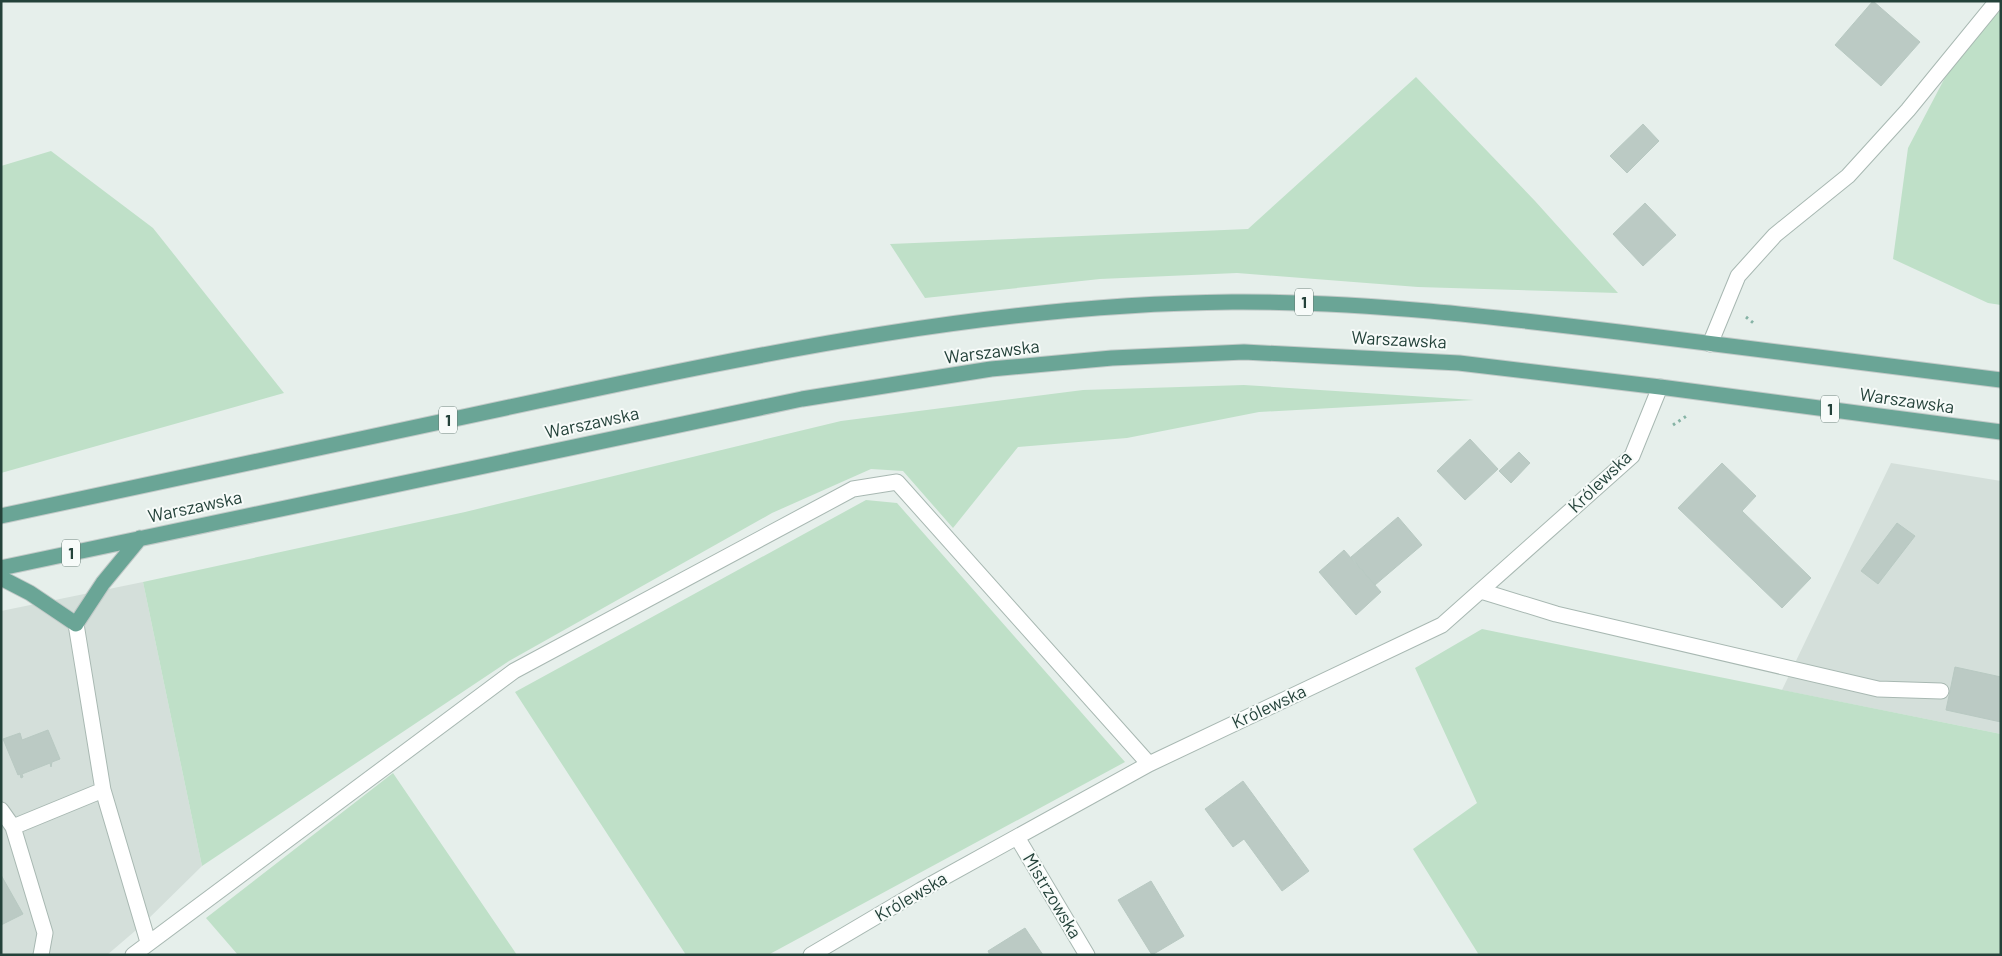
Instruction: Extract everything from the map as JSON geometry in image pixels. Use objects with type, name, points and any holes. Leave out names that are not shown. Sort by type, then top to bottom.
[{"type":"main road","name":"Warszawska","points":[[1,516],[698,367],[896,330],[1016,314],[1134,305],[1230,302],[1333,302],[1501,317],[2001,380]]},
{"type":"main road","name":"Warszawska","points":[[1,568],[802,399],[991,369],[1112,358],[1244,352],[1459,363],[1660,387],[2001,432]]},
{"type":"main road","points":[[1,578],[30,592],[76,624],[103,583],[140,538]]},
{"type":"street","points":[[1710,344],[1738,276],[1775,234],[1848,176],[1908,110],[1997,1]]},
{"type":"street","name":"Królewska","points":[[811,955],[922,890],[1149,764],[1442,625],[1632,456],[1660,387]]},
{"type":"street","points":[[133,955],[514,671],[853,489],[897,482],[1149,764]]},
{"type":"street","points":[[1480,591],[1556,614],[1878,689],[1941,691]]},
{"type":"street","points":[[76,624],[103,790],[148,942]]},
{"type":"street","points":[[13,827],[103,790]]},
{"type":"street","points":[[1,810],[13,827],[45,932],[41,955]]},
{"type":"street","name":"Mistrzowska","points":[[1017,837],[1087,955]]},
{"type":"shaded area","points":[[1891,463],[2001,481],[2001,734],[1782,690]]},
{"type":"shaded area","points":[[143,582],[202,866],[142,925],[107,955],[1,955],[1,611]]},
{"type":"green space","points":[[2001,10],[2001,305],[1988,303],[1893,259],[1908,148],[1960,49]]},
{"type":"green space","points":[[1416,77],[1535,201],[1618,293],[1418,287],[1237,273],[1100,279],[925,298],[890,244],[1248,229]]},
{"type":"green space","points":[[51,151],[153,228],[284,393],[1,473],[1,166]]},
{"type":"green space","points":[[1244,385],[1474,400],[1259,412],[1127,438],[1018,447],[953,528],[903,471],[871,469],[772,513],[509,661],[202,866],[143,582],[465,512],[841,421],[1083,390]]},
{"type":"green space","points":[[866,500],[897,503],[1125,762],[768,955],[686,955],[515,692]]},
{"type":"green space","points":[[1482,629],[2001,734],[2001,955],[1479,955],[1413,849],[1477,803],[1415,668]]},
{"type":"green space","points":[[393,773],[517,955],[238,955],[206,918]]},
{"type":"building","points":[[1873,1],[1920,42],[1881,86],[1835,45]]},
{"type":"building","points":[[1643,124],[1659,141],[1627,173],[1610,156]]},
{"type":"building","points":[[1645,203],[1676,235],[1643,266],[1613,234]]},
{"type":"building","points":[[1470,439],[1498,469],[1465,500],[1437,471]]},
{"type":"building","points":[[1519,452],[1530,463],[1511,483],[1499,471]]},
{"type":"building","points":[[1722,463],[1756,496],[1742,511],[1811,578],[1782,608],[1678,508]]},
{"type":"building","points":[[1398,517],[1422,545],[1375,585],[1351,557]]},
{"type":"building","points":[[1897,523],[1915,536],[1878,584],[1861,571]]},
{"type":"building","points":[[1344,550],[1381,592],[1356,615],[1319,572]]},
{"type":"building","points":[[1955,667],[2001,677],[2001,722],[1946,710]]},
{"type":"building","points":[[48,730],[60,759],[52,762],[51,767],[50,763],[22,774],[23,777],[21,778],[3,739],[20,733],[22,740]]},
{"type":"building","points":[[1243,781],[1309,871],[1282,891],[1244,839],[1233,847],[1205,809]]},
{"type":"building","points":[[1,875],[23,914],[1,925]]},
{"type":"building","points":[[1151,881],[1184,936],[1152,955],[1118,900]]},
{"type":"building","points":[[1025,928],[1043,955],[990,955],[988,951]]}]
